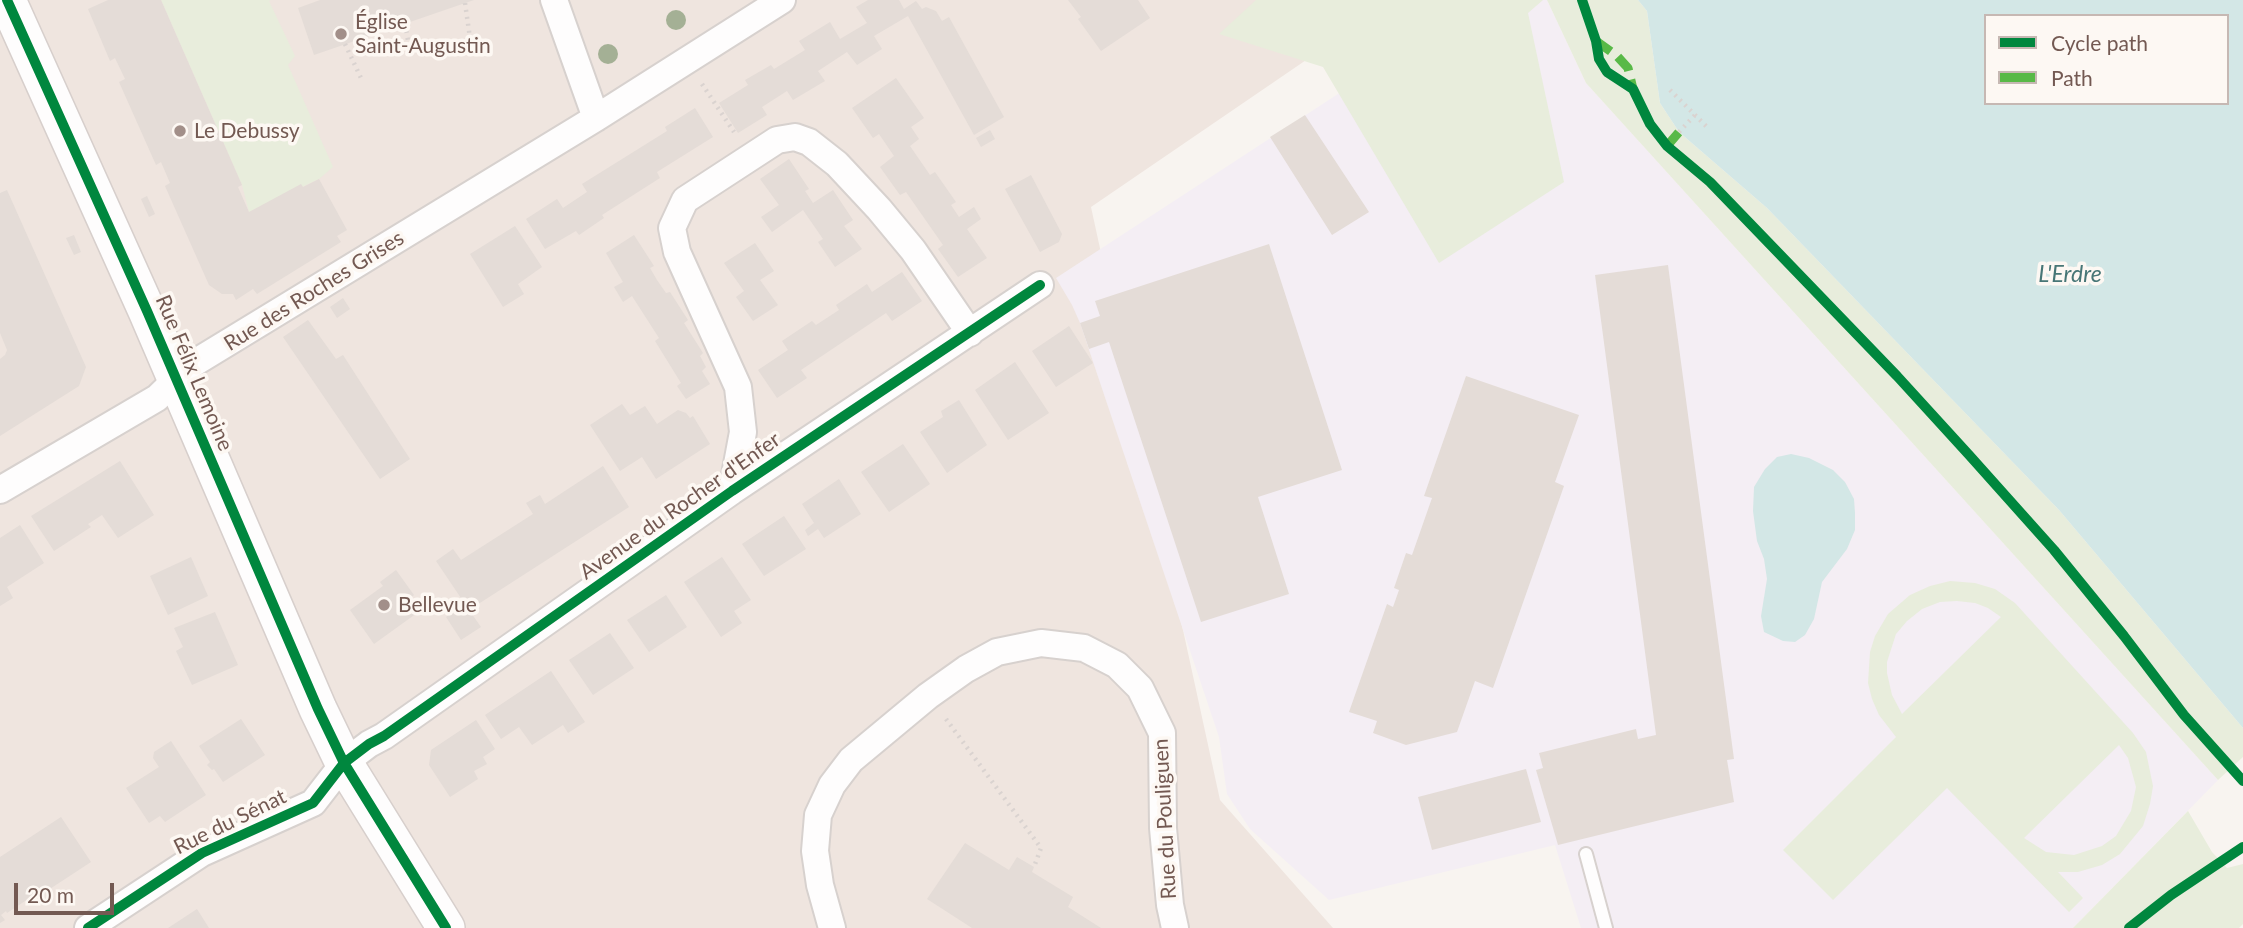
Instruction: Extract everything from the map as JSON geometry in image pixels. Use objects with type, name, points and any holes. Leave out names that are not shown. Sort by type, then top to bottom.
[{"type":"street","name":"Rue Félix Lemoine","points":[[7,0],[176,380],[318,709],[344,763],[446,928]]},
{"type":"street","points":[[554,0],[596,118]]},
{"type":"street","name":"Rue des Roches Grises","points":[[0,490],[157,398],[191,365],[596,118],[782,0]]},
{"type":"street","points":[[732,491],[743,432],[738,387],[677,252],[672,228],[685,200],[750,156],[778,140],[795,137],[809,142],[837,164],[913,250],[970,333]]},
{"type":"street","name":"Avenue du Rocher d'Enfer","points":[[344,763],[732,491],[1040,285]]},
{"type":"street","name":"Rue du Pouliguen","points":[[832,928],[820,885],[815,851],[818,815],[832,785],[851,760],[966,669],[997,652],[1041,643],[1084,648],[1117,665],[1140,688],[1162,733],[1163,828],[1170,905],[1175,928]]},
{"type":"street","name":"Rue du Sénat","points":[[88,928],[202,853],[313,803],[344,763]]},
{"type":"lane","points":[[1586,854],[1606,928]]},
{"type":"path","points":[[465,3],[470,38]]},
{"type":"path","points":[[405,24],[411,57]]},
{"type":"path","points":[[345,44],[361,78]]},
{"type":"path","points":[[686,61],[750,156]]},
{"type":"path","points":[[1670,90],[1708,128]]},
{"type":"path","points":[[1679,132],[1695,114]]},
{"type":"path","points":[[929,696],[1041,848],[1034,867]]},
{"type":"shaded area","points":[[0,0],[1394,0],[1091,207],[1220,800],[1333,928],[0,928]]},
{"type":"shaded area","points":[[1482,0],[1547,0],[1586,83],[2218,780],[2073,928],[1581,928],[1555,845],[1329,900],[1250,829],[1227,794],[1219,737],[1080,323],[1056,278]]},
{"type":"green space","points":[[161,0],[271,0],[269,1],[295,56],[288,65],[333,167],[319,179],[249,212],[242,185]]},
{"type":"green space","points":[[1256,0],[1543,0],[1528,13],[1564,182],[1439,263],[1323,67],[1219,34]]},
{"type":"green space","points":[[1547,0],[1638,0],[1647,11],[1660,103],[1679,132],[1767,208],[2059,510],[2243,728],[2243,757],[2218,780],[1586,83]]},
{"type":"green space","points":[[1950,581],[1975,583],[1995,589],[2015,603],[2133,733],[2146,752],[2153,786],[2143,826],[2120,854],[2102,865],[2078,872],[2058,872],[2083,898],[2069,912],[1947,788],[1833,900],[1783,850],[1896,737],[1879,715],[1872,699],[1868,683],[1870,652],[1875,636],[1888,614],[1910,595]],"holes":[[[1940,602],[1975,603],[2001,617],[1902,714],[1892,695],[1887,673],[1887,662],[1896,634],[1922,609]],[[2119,745],[2128,758],[2136,787],[2131,811],[2116,836],[2102,846],[2074,855],[2046,852],[2024,838]]]},
{"type":"green space","points":[[2188,811],[2212,852],[2227,868],[2243,864],[2243,924],[2239,928],[2073,928]]},
{"type":"water","name":"L'Erdre","points":[[1638,0],[2243,0],[2243,728],[2059,510],[1767,208],[1679,132],[1660,103],[1647,11]]},
{"type":"water","points":[[1791,454],[1809,458],[1833,470],[1845,482],[1854,499],[1855,513],[1855,530],[1847,549],[1822,582],[1814,619],[1805,635],[1795,642],[1783,641],[1764,632],[1761,616],[1767,579],[1764,559],[1757,541],[1753,511],[1754,487],[1765,469],[1777,457]]},
{"type":"building","name":"Le Debussy","points":[[108,0],[161,0],[242,185],[238,187],[249,212],[301,184],[303,187],[319,179],[347,230],[337,236],[341,242],[257,294],[253,289],[236,300],[233,294],[222,294],[209,285],[165,186],[170,183],[161,162],[156,165],[119,82],[125,79],[115,58],[110,61],[88,9]]},
{"type":"building","name":"Église Saint-Augustin","points":[[320,0],[474,0],[314,55],[298,8]]},
{"type":"building","points":[[868,0],[899,0],[904,9],[916,1],[922,9],[926,7],[936,11],[942,21],[949,17],[1004,117],[974,135],[908,16],[874,36],[882,49],[857,65],[847,52],[818,71],[825,81],[793,100],[787,91],[762,107],[767,115],[738,133],[719,103],[748,85],[745,80],[771,65],[774,69],[805,50],[799,41],[830,22],[840,39],[867,23],[856,7]]},
{"type":"building","points":[[1068,0],[1138,0],[1150,18],[1101,51]]},
{"type":"building","points":[[896,78],[924,118],[911,127],[919,139],[910,146],[930,175],[935,172],[956,202],[951,205],[959,217],[974,207],[981,219],[967,229],[987,258],[958,277],[938,249],[943,245],[906,192],[900,195],[880,167],[894,156],[879,134],[873,138],[852,108]]},
{"type":"building","points":[[695,108],[713,137],[657,172],[660,178],[602,215],[604,218],[579,235],[576,231],[545,249],[526,219],[557,199],[563,208],[587,192],[582,184],[667,131],[665,127]]},
{"type":"building","points":[[1305,115],[1369,212],[1332,235],[1270,137]]},
{"type":"building","points":[[990,130],[995,139],[981,147],[976,138]]},
{"type":"building","points":[[789,159],[809,189],[805,191],[813,203],[833,190],[853,220],[844,226],[862,249],[835,267],[818,242],[823,239],[803,210],[772,232],[761,217],[779,205],[760,179]]},
{"type":"building","points":[[1031,175],[1062,234],[1059,242],[1040,252],[1005,189]]},
{"type":"building","points":[[7,190],[86,367],[79,386],[0,436],[0,359],[7,350],[0,333],[0,193]]},
{"type":"building","points":[[147,196],[155,214],[149,217],[141,199]]},
{"type":"building","points":[[515,226],[542,267],[518,284],[524,294],[503,307],[470,254]]},
{"type":"building","points":[[74,235],[81,252],[74,255],[66,238]]},
{"type":"building","points":[[634,235],[654,266],[650,268],[657,280],[666,293],[670,292],[688,320],[684,323],[703,353],[700,356],[706,367],[702,371],[710,384],[686,399],[677,386],[681,383],[655,341],[659,338],[632,296],[623,302],[614,287],[623,282],[606,253]]},
{"type":"building","points":[[755,243],[774,271],[760,280],[778,305],[753,321],[736,297],[744,291],[724,263]]},
{"type":"building","points":[[1269,244],[1342,470],[1258,497],[1289,594],[1201,622],[1109,342],[1089,349],[1080,323],[1100,316],[1095,301]]},
{"type":"building","points":[[1668,265],[1734,759],[1727,760],[1734,802],[1558,845],[1536,770],[1543,768],[1539,753],[1636,729],[1638,739],[1656,735],[1595,275]]},
{"type":"building","points":[[902,272],[922,301],[892,321],[886,313],[801,370],[807,378],[777,398],[758,370],[788,350],[782,341],[812,321],[816,325],[839,310],[836,305],[867,284],[872,292]]},
{"type":"building","points":[[343,298],[350,309],[337,318],[330,307]]},
{"type":"building","points":[[308,320],[336,359],[343,355],[410,459],[380,479],[283,337]]},
{"type":"building","points":[[1069,326],[1093,363],[1056,387],[1032,351]]},
{"type":"building","points":[[1015,362],[1049,413],[1008,440],[975,390]]},
{"type":"building","points":[[1466,376],[1579,415],[1555,482],[1564,486],[1493,688],[1475,681],[1457,732],[1406,745],[1373,733],[1377,721],[1349,712],[1387,604],[1393,607],[1399,590],[1394,588],[1406,553],[1412,555],[1432,498],[1424,496]]},
{"type":"building","points":[[959,400],[987,445],[947,473],[920,432],[943,417],[941,411]]},
{"type":"building","points":[[622,404],[630,415],[645,406],[657,424],[678,410],[690,418],[693,416],[710,444],[656,479],[642,457],[620,471],[590,425]]},
{"type":"building","points":[[903,444],[930,484],[889,512],[861,472]]},
{"type":"building","points":[[120,461],[154,515],[118,538],[102,515],[88,524],[91,527],[54,551],[31,516]]},
{"type":"building","points":[[603,466],[629,507],[469,610],[481,627],[461,640],[446,617],[465,604],[436,561],[453,549],[461,560],[533,514],[526,503],[540,495],[545,504]]},
{"type":"building","points":[[839,479],[861,514],[824,538],[818,529],[808,536],[805,530],[814,523],[802,504]]},
{"type":"building","points":[[784,516],[806,549],[764,576],[742,544]]},
{"type":"building","points":[[20,525],[44,563],[7,587],[13,598],[0,606],[0,538]]},
{"type":"building","points":[[191,557],[208,596],[168,615],[150,576]]},
{"type":"building","points":[[722,557],[751,600],[734,611],[742,623],[721,637],[684,582]]},
{"type":"building","name":"Bellevue","points":[[396,570],[414,595],[408,600],[417,613],[374,644],[350,610],[383,586],[380,582]]},
{"type":"building","points":[[666,595],[687,627],[649,652],[627,620]]},
{"type":"building","points":[[215,612],[238,665],[192,685],[176,651],[183,647],[174,628]]},
{"type":"building","points":[[610,633],[634,668],[593,695],[569,660]]},
{"type":"building","points":[[551,671],[585,722],[568,733],[563,725],[532,745],[519,727],[501,739],[485,715]]},
{"type":"building","points":[[241,719],[265,755],[223,782],[214,769],[207,765],[210,762],[199,746]]},
{"type":"building","points":[[476,720],[495,749],[483,757],[487,764],[474,771],[478,779],[450,797],[429,765],[431,750]]},
{"type":"building","points":[[171,741],[206,795],[165,822],[160,816],[149,823],[126,788],[159,767],[153,758],[154,752]]},
{"type":"building","points":[[1526,769],[1541,822],[1432,850],[1418,797]]},
{"type":"building","points":[[61,817],[91,862],[33,900],[31,897],[7,913],[6,911],[1,915],[5,920],[0,923],[0,857]]},
{"type":"building","points":[[965,843],[1009,870],[1017,857],[1034,867],[1032,872],[1073,897],[1068,907],[1101,928],[972,928],[927,899]]},
{"type":"building","points":[[197,909],[209,928],[168,928]]},
{"type":"marked path","points":[[1596,41],[1628,68],[1633,89]]},
{"type":"marked path","points":[[1667,146],[1679,132]]},
{"type":"cycle path","points":[[7,0],[147,311],[318,709],[344,763],[446,928]]},
{"type":"cycle path","points":[[1582,0],[1596,41],[1599,59],[1607,72],[1633,89],[1650,124],[1667,146],[1710,182],[1897,376],[1970,456],[2054,550],[2184,715],[2243,781]]},
{"type":"cycle path","points":[[88,928],[202,853],[313,803],[344,763],[369,744],[732,491],[1040,285]]},
{"type":"cycle path","points":[[2129,928],[2171,895],[2243,847]]},
{"type":"place","name":"Église Saint-Augustin","points":[[341,34]]},
{"type":"place","name":"Le Debussy","points":[[180,131]]},
{"type":"place","name":"Bellevue","points":[[384,605]]}]
